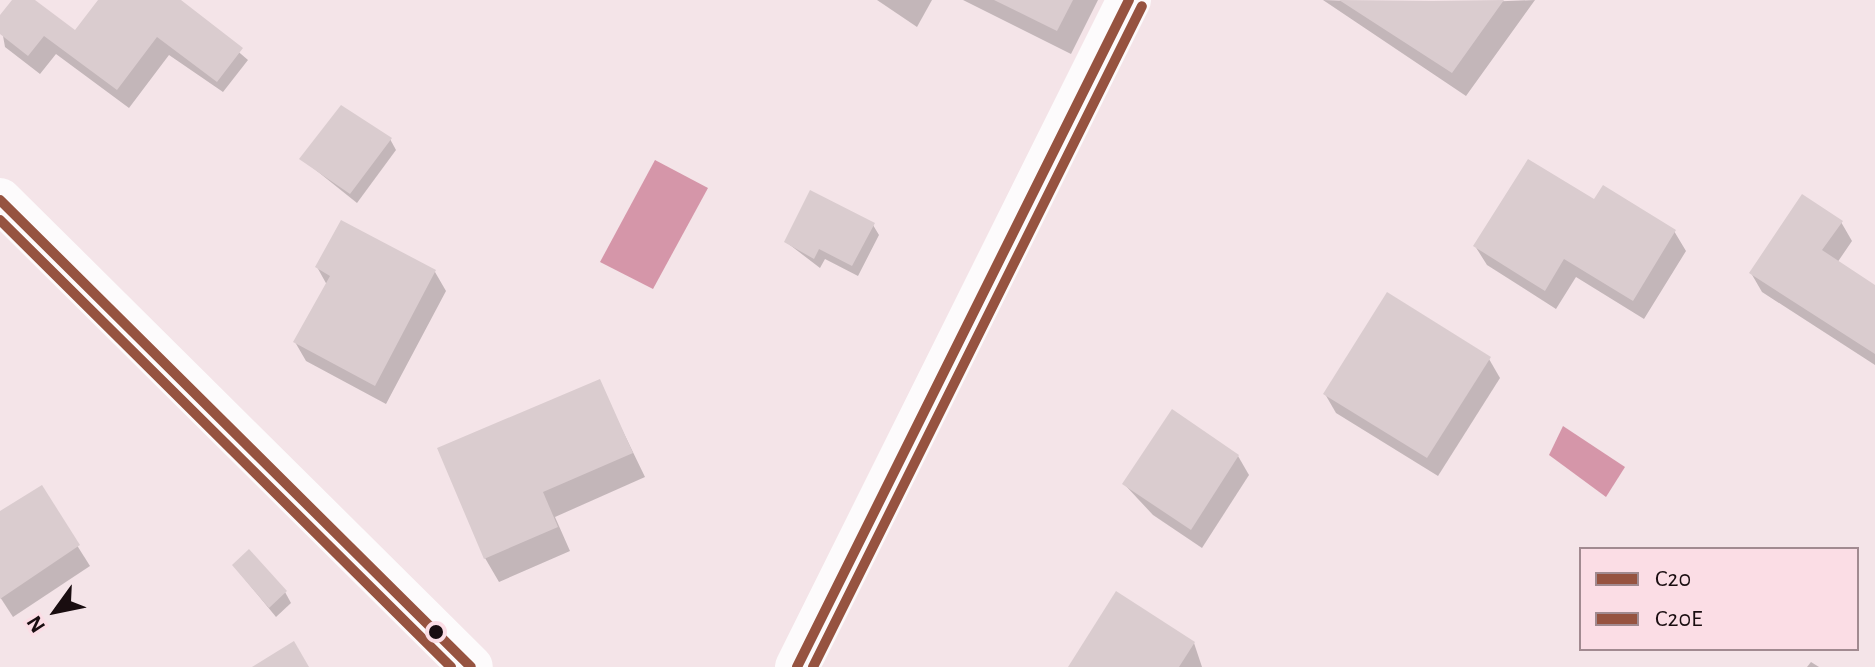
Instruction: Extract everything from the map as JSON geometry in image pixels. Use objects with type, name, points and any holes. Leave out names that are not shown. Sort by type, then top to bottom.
[{"type":"street","points":[[797,667],[1129,0]]},
{"type":"street","points":[[0,200],[471,667]]},
{"type":"shaded area","points":[[655,160],[708,188],[653,289],[600,262]]},
{"type":"shaded area","points":[[1563,426],[1625,467],[1606,497],[1549,455]]},
{"type":"building","points":[[12,0],[35,0],[75,30],[98,0],[181,0],[243,48],[217,82],[157,37],[117,90],[44,36],[28,56],[0,34],[0,15]]},
{"type":"building","points":[[994,0],[1073,0],[1057,31]]},
{"type":"building","points":[[1339,0],[1433,1],[1504,0],[1452,73]]},
{"type":"building","points":[[341,105],[392,138],[350,194],[299,159]]},
{"type":"building","points":[[1528,159],[1594,199],[1603,185],[1676,230],[1633,301],[1564,259],[1545,291],[1473,246]]},
{"type":"building","points":[[810,190],[875,223],[852,266],[819,249],[814,259],[784,242]]},
{"type":"building","points":[[1802,194],[1843,221],[1822,250],[1875,285],[1875,354],[1749,273]]},
{"type":"building","points":[[341,220],[436,270],[375,386],[293,342],[330,276],[315,267]]},
{"type":"building","points":[[1387,292],[1491,357],[1427,458],[1323,394]]},
{"type":"building","points":[[600,379],[633,453],[543,492],[558,527],[484,559],[437,448]]},
{"type":"building","points":[[1172,409],[1239,455],[1191,530],[1122,484]]},
{"type":"building","points":[[42,485],[80,545],[0,599],[0,511]]},
{"type":"building","points":[[249,549],[287,591],[269,608],[232,565]]},
{"type":"building","points":[[1116,591],[1195,642],[1179,667],[1068,667]]},
{"type":"building","points":[[294,641],[309,667],[252,667]]},
{"type":"transit line","name":"C20","points":[[797,667],[1129,0]]},
{"type":"transit line","name":"C20E","points":[[813,667],[1142,6]]},
{"type":"transit line","name":"C20","points":[[0,200],[471,667]]},
{"type":"transit line","name":"C20E","points":[[0,220],[451,667]]}]
